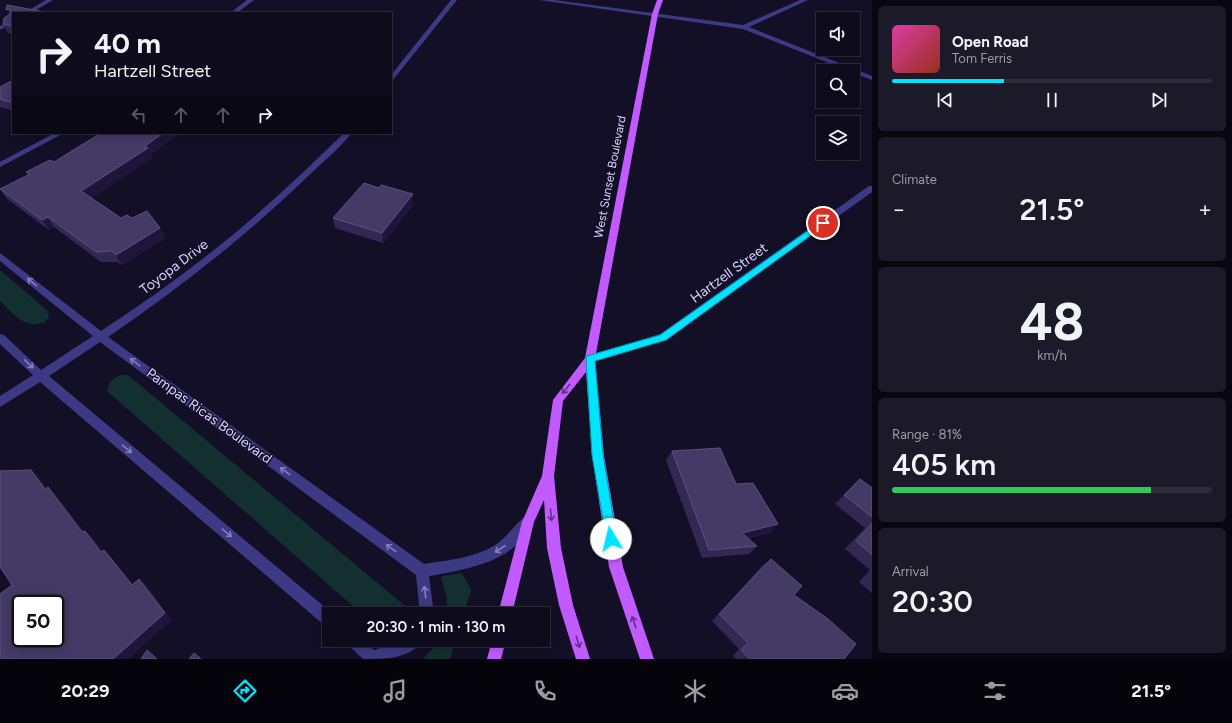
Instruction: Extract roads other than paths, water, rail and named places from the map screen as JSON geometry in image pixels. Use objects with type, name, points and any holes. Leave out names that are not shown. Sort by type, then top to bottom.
[{"type":"main road","name":"West Sunset Boulevard","points":[[647,659],[616,567],[598,455],[590,359],[655,14],[660,0]]},
{"type":"main road","name":"West Sunset Boulevard","points":[[583,659],[566,605],[554,548],[548,476],[558,400],[590,359]]},
{"type":"main road","points":[[507,607],[528,522],[548,476]]},
{"type":"main road","points":[[494,659],[497,647]]},
{"type":"street","points":[[29,12],[50,0]]},
{"type":"street","points":[[234,12],[251,0]]},
{"type":"street","points":[[392,78],[454,0]]},
{"type":"street","points":[[542,0],[744,27],[872,78]]},
{"type":"street","points":[[744,27],[806,0]]},
{"type":"street","points":[[0,28],[12,22]]},
{"type":"street","points":[[0,165],[58,134]]},
{"type":"street","name":"Toyopa Drive","points":[[0,402],[101,337],[237,236],[295,185],[347,134]]},
{"type":"street","name":"Hartzell Street","points":[[590,359],[663,338],[872,188]]},
{"type":"street","name":"Pampas Ricas Boulevard","points":[[0,256],[101,337],[422,571]]},
{"type":"street","points":[[0,338],[41,376],[322,614]]},
{"type":"street","points":[[426,607],[422,571],[478,560],[496,552],[511,541],[528,522]]},
{"type":"street","points":[[361,647],[374,658],[407,647]]}]
